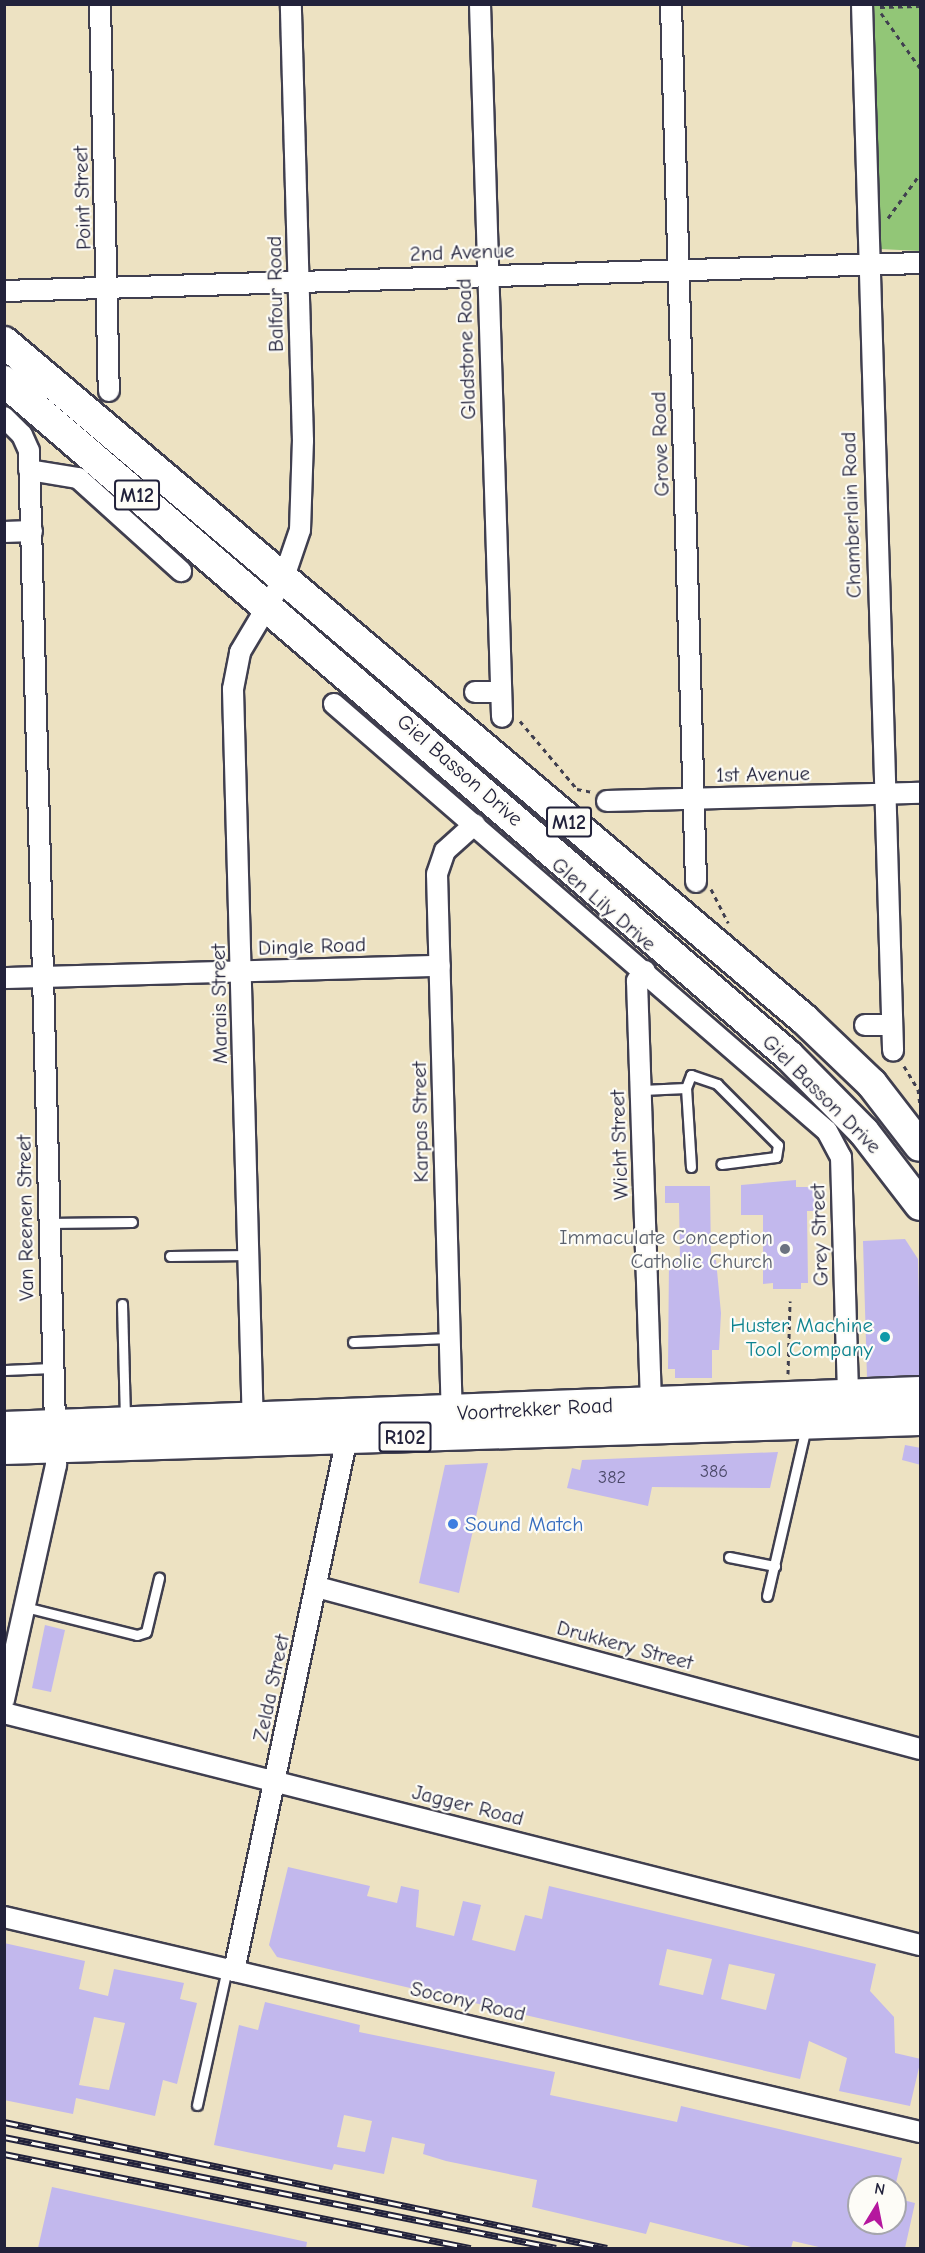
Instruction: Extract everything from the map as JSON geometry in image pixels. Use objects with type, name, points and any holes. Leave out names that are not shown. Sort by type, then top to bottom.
[{"type":"main road","name":"Giel Basson Drive","points":[[4,342],[804,1019],[872,1084],[921,1146]]},
{"type":"main road","name":"Giel Basson Drive","points":[[4,381],[788,1055],[864,1132],[921,1205]]},
{"type":"main road","name":"Voortrekker Road","points":[[4,1427],[55,1436],[651,1417],[848,1395],[921,1392]]},
{"type":"main road","name":"Voortrekker Road","points":[[651,1417],[806,1424],[921,1420]]},
{"type":"main road","name":"Voortrekker Road","points":[[4,1449],[55,1436],[125,1423],[254,1430]]},
{"type":"street","name":"Point Street","points":[[100,4],[109,391]]},
{"type":"street","name":"Balfour Road","points":[[283,580],[300,530],[303,484],[291,4]]},
{"type":"street","name":"Gladstone Road","points":[[480,4],[501,692],[509,717]]},
{"type":"street","name":"Grove Road","points":[[671,4],[694,799],[701,882]]},
{"type":"street","name":"Chamberlain Road","points":[[869,6],[867,265],[892,1025],[897,1057]]},
{"type":"street","name":"2nd Avenue","points":[[4,291],[921,263]]},
{"type":"street","name":"Van Reenen Street","points":[[4,417],[22,435],[29,470],[56,1465],[4,1700]]},
{"type":"street","points":[[29,470],[78,478],[181,571]]},
{"type":"street","points":[[4,531],[32,531]]},
{"type":"street","name":"Marais Street","points":[[254,1430],[234,676],[240,652],[269,608],[283,580]]},
{"type":"street","points":[[475,692],[501,692]]},
{"type":"street","name":"Glen Lily Drive","points":[[333,704],[645,971],[837,1145]]},
{"type":"street","name":"1st Avenue","points":[[603,797],[694,799],[921,793]]},
{"type":"street","name":"Karpas Street","points":[[452,1424],[439,860],[475,824]]},
{"type":"street","name":"Dingle Road","points":[[4,978],[441,966]]},
{"type":"street","name":"Wicht Street","points":[[645,971],[637,981],[651,1417]]},
{"type":"street","points":[[865,1025],[892,1025]]},
{"type":"street","name":"Grey Street","points":[[837,1145],[848,1395]]},
{"type":"street","name":"Zelda Street","points":[[230,1970],[275,1781],[349,1427]]},
{"type":"street","name":"Drukkery Street","points":[[317,1587],[921,1749]]},
{"type":"street","name":"Jagger Road","points":[[4,1713],[921,1945]]},
{"type":"street","name":"Socony Road","points":[[4,1917],[921,2132]]},
{"type":"lane","points":[[691,1167],[686,1088],[691,1075],[706,1077],[778,1145],[776,1157],[721,1164]]},
{"type":"lane","points":[[642,1090],[686,1088]]},
{"type":"lane","points":[[48,1222],[132,1222]]},
{"type":"lane","points":[[170,1256],[249,1255]]},
{"type":"lane","points":[[122,1304],[125,1423]]},
{"type":"lane","points":[[353,1342],[450,1338]]},
{"type":"lane","points":[[4,1370],[53,1368]]},
{"type":"lane","points":[[767,1596],[806,1424]]},
{"type":"lane","points":[[729,1557],[775,1566]]},
{"type":"lane","points":[[25,1606],[138,1635],[150,1623],[159,1578]]},
{"type":"lane","points":[[197,2105],[230,1970]]},
{"type":"path","points":[[869,6],[921,6]]},
{"type":"path","points":[[869,6],[921,68]]},
{"type":"path","points":[[882,226],[921,174]]},
{"type":"path","points":[[509,717],[578,789],[603,797]]},
{"type":"path","points":[[701,882],[730,931]]},
{"type":"path","points":[[897,1057],[918,1089],[920,1111]]},
{"type":"path","points":[[788,1374],[790,1301]]},
{"type":"green space","points":[[874,5],[920,5],[920,251],[880,249]]},
{"type":"building","name":"Immaculate Conception Catholic Church","points":[[796,1180],[796,1187],[814,1187],[814,1211],[807,1211],[808,1283],[801,1283],[801,1289],[773,1289],[773,1283],[763,1284],[763,1215],[741,1215],[741,1185]]},
{"type":"building","points":[[665,1186],[710,1186],[711,1260],[716,1260],[721,1313],[719,1350],[712,1350],[712,1378],[675,1378],[675,1369],[668,1369],[669,1260],[680,1260],[679,1203],[665,1203]]},
{"type":"building","name":"Huster Machine Tool Company","points":[[905,1239],[918,1259],[921,1375],[867,1377],[863,1241]]},
{"type":"building","points":[[905,1445],[921,1448],[921,1465],[902,1460]]},
{"type":"building","points":[[778,1452],[770,1488],[652,1487],[648,1506],[567,1488],[572,1468],[580,1470],[582,1460]]},
{"type":"building","name":"Sound Match","points":[[488,1463],[459,1593],[419,1583],[445,1465]]},
{"type":"building","points":[[45,1625],[65,1630],[51,1692],[32,1688]]},
{"type":"building","points":[[288,1867],[370,1886],[367,1896],[397,1903],[401,1886],[419,1890],[416,1927],[454,1936],[463,1901],[481,1905],[472,1940],[515,1951],[525,1915],[542,1919],[549,1886],[876,1964],[870,1991],[894,2017],[895,2053],[921,2059],[910,2106],[839,2091],[847,2058],[809,2041],[800,2079],[277,1957],[269,1945]],"holes":[[[667,1949],[712,1959],[703,1995],[659,1985]],[[729,1964],[775,1974],[766,2010],[721,1999]]]},
{"type":"building","points":[[4,1943],[85,1961],[79,1989],[108,1996],[114,1969],[184,1983],[180,1999],[197,2003],[177,2084],[163,2080],[155,2116],[76,2098],[73,2114],[4,2100]],"holes":[[[94,2017],[125,2023],[109,2090],[79,2085]]]},
{"type":"building","points":[[265,2002],[360,2025],[359,2032],[555,2072],[550,2095],[677,2122],[681,2106],[902,2158],[898,2175],[847,2175],[847,2235],[907,2235],[907,2201],[915,2203],[905,2248],[823,2248],[793,2241],[791,2248],[755,2248],[650,2222],[646,2234],[532,2207],[537,2180],[446,2161],[423,2154],[425,2144],[392,2137],[384,2174],[334,2164],[332,2170],[214,2145],[239,2025],[258,2030]],"holes":[[[344,2115],[372,2121],[365,2152],[337,2147]]]},
{"type":"building","points":[[52,2187],[307,2242],[306,2248],[38,2248]]},
{"type":"railway","points":[[4,2122],[607,2248]]},
{"type":"railway","points":[[4,2137],[556,2248]]},
{"type":"railway","points":[[4,2154],[471,2248]]},
{"type":"place","name":"Immaculate Conception Catholic Church","points":[[785,1249]]},
{"type":"place","name":"Huster Machine Tool Company","points":[[885,1337]]},
{"type":"place","name":"Sound Match","points":[[453,1524]]}]
